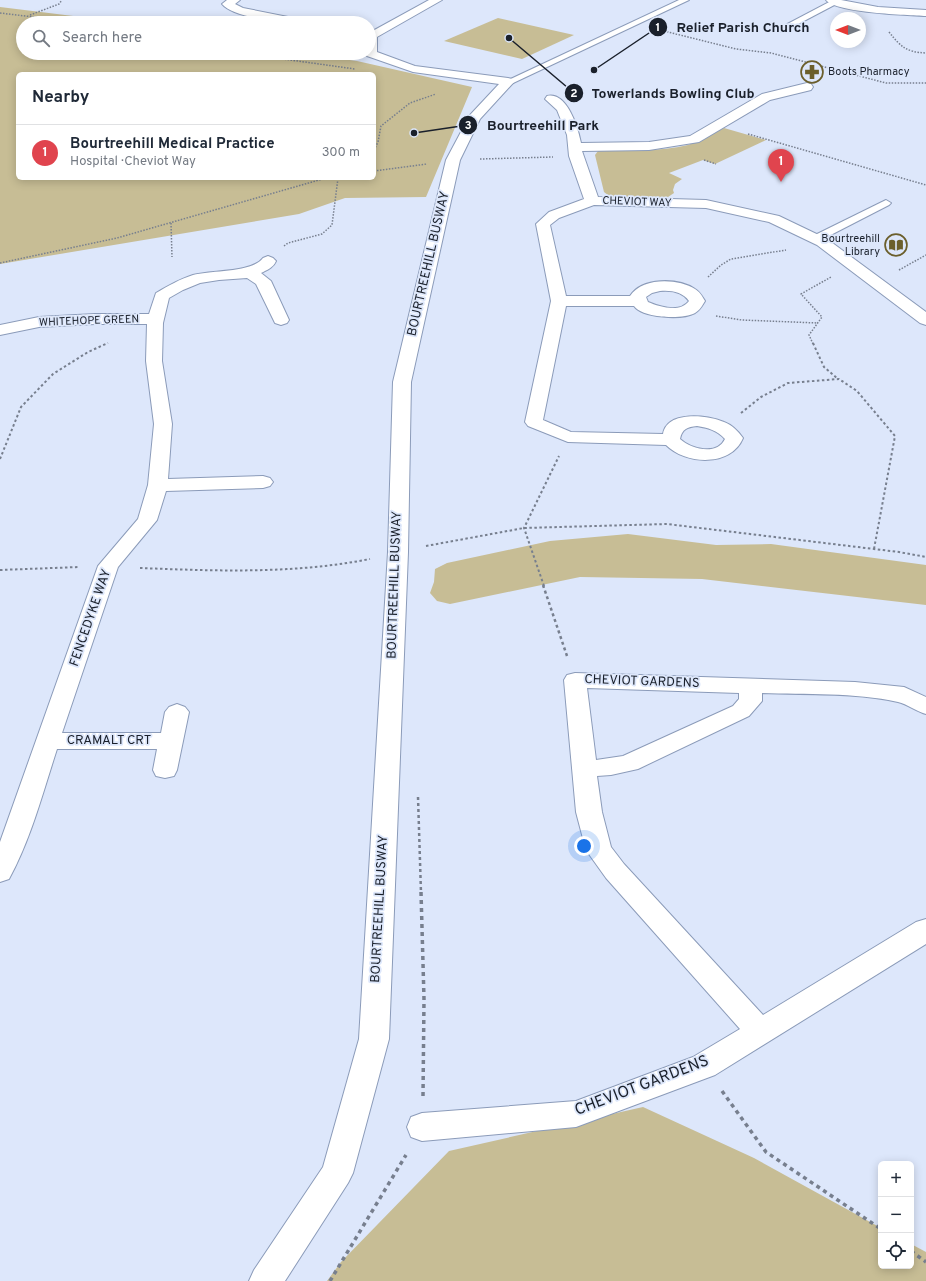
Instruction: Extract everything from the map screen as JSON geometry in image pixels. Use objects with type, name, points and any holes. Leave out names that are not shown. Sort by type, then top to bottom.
[{"type":"street","points":[[235,0],[227,4],[240,11],[266,16]]},
{"type":"street","points":[[376,33],[437,0]]},
{"type":"street","points":[[834,1],[902,12],[926,13]]},
{"type":"street","points":[[376,56],[413,69],[508,82]]},
{"type":"street","name":"BOURTREEHILL BUSWAY","points":[[266,1281],[337,1173],[374,1039],[398,552],[402,382],[452,160],[474,118],[508,82]]},
{"type":"street","points":[[574,142],[649,146],[694,139],[766,97],[806,87]]},
{"type":"street","points":[[551,99],[563,108],[574,142],[576,156],[592,201]]},
{"type":"street","name":"CHEVIOT WAY","points":[[671,440],[568,437],[534,422],[559,301],[543,224],[554,216],[592,201],[706,204],[774,219],[817,240],[926,320]]},
{"type":"street","points":[[250,272],[267,264],[268,261]]},
{"type":"street","points":[[250,272],[263,281],[281,320]]},
{"type":"street","name":"FENCEDYKE WAY","points":[[0,872],[13,842],[108,566],[147,520],[158,485],[163,424],[154,361],[155,321],[162,296],[177,287],[196,280],[219,275],[250,272]]},
{"type":"street","points":[[664,286],[685,290],[695,297],[697,301],[696,305],[691,309],[680,312],[656,311],[641,304],[639,301],[638,296],[642,292],[650,288],[664,286]]},
{"type":"street","points":[[559,301],[639,301]]},
{"type":"street","name":"WHITEHOPE GREEN","points":[[0,330],[46,322],[95,319],[155,321]]},
{"type":"street","points":[[688,422],[712,422],[731,432],[734,438],[733,444],[729,448],[721,452],[711,454],[687,451],[678,447],[671,440],[673,429],[688,422]]},
{"type":"street","points":[[158,485],[263,482]]},
{"type":"street","name":"CHEVIOT GARDENS","points":[[760,1032],[615,872],[599,850],[589,812],[575,680],[855,689],[904,695],[926,706]]},
{"type":"street","points":[[585,769],[611,767],[629,762],[741,711],[750,700],[751,686]]},
{"type":"street","points":[[165,770],[177,712]]},
{"type":"street","name":"CRAMALT CRT","points":[[48,741],[170,741]]},
{"type":"street","name":"CHEVIOT GARDENS","points":[[422,1127],[576,1114],[704,1066],[926,930]]},
{"type":"lane","name":"BOURTREEHILL BUSWAY","points":[[508,82],[685,0]]},
{"type":"lane","points":[[780,30],[834,1]]},
{"type":"lane","points":[[817,240],[886,203]]},
{"type":"path","points":[[0,13],[30,16],[59,4],[62,0]]},
{"type":"path","points":[[643,19],[654,27],[671,34],[736,50],[771,52],[886,84],[926,83]]},
{"type":"path","points":[[903,49],[913,52],[926,53]]},
{"type":"path","points":[[289,60],[359,70]]},
{"type":"path","points":[[376,146],[381,126],[410,103],[436,94]]},
{"type":"path","points":[[718,125],[926,185]]},
{"type":"path","points":[[0,263],[117,238],[319,180]]},
{"type":"path","points":[[268,261],[288,243],[322,234],[332,225],[338,180]]},
{"type":"path","points":[[171,223],[172,256]]},
{"type":"path","points":[[685,290],[702,283],[721,265],[731,259],[786,250],[817,240]]},
{"type":"path","points":[[876,282],[926,255]]},
{"type":"path","points":[[852,265],[801,294],[822,317],[809,335],[824,366],[839,379],[857,391],[895,436],[874,549]]},
{"type":"path","points":[[691,309],[741,321],[819,323]]},
{"type":"path","points":[[0,459],[22,407],[53,374],[88,352],[155,321]]},
{"type":"path","points":[[724,427],[761,397],[788,383],[839,379]]},
{"type":"path","points":[[568,437],[524,528],[575,680]]},
{"type":"path","points":[[0,570],[108,566],[213,571],[287,569],[345,564],[444,542],[524,528],[667,524],[874,549],[926,557]]},
{"type":"path","points":[[330,1281],[422,1127],[424,999],[418,791]]},
{"type":"path","points":[[704,1066],[766,1152],[878,1227]]},
{"type":"path","points":[[914,1253],[926,1262]]},
{"type":"shaded area","points":[[0,7],[73,16],[16,16],[16,60],[350,60],[472,87],[426,197],[345,198],[299,214],[0,264]]},
{"type":"shaded area","points":[[498,18],[574,35],[522,59],[444,41]]},
{"type":"shaded area","points":[[724,128],[766,140],[715,164],[703,160],[669,173],[682,179],[675,184],[673,190],[674,193],[668,197],[625,199],[609,195],[604,192],[595,155],[598,151],[655,150],[688,145]]},
{"type":"shaded area","points":[[628,534],[716,545],[771,544],[926,565],[926,605],[702,579],[580,577],[450,604],[437,601],[430,593],[434,582],[435,569],[447,563],[550,541]]},
{"type":"shaded area","points":[[643,1107],[754,1158],[878,1226],[878,1269],[914,1269],[914,1246],[926,1252],[926,1281],[327,1281],[341,1262],[449,1151]]},
{"type":"place","name":"Towerlands Bowling Club","points":[[509,38]]},
{"type":"place","name":"Relief Parish Church","points":[[594,70]]},
{"type":"place","name":"Boots Pharmacy","points":[[812,72]]},
{"type":"place","name":"Bourtreehill Park","points":[[414,133]]},
{"type":"place","name":"Bourtreehill Medical Practice","points":[[781,182]]},
{"type":"place","name":"Bourtreehill Library","points":[[896,245]]}]
